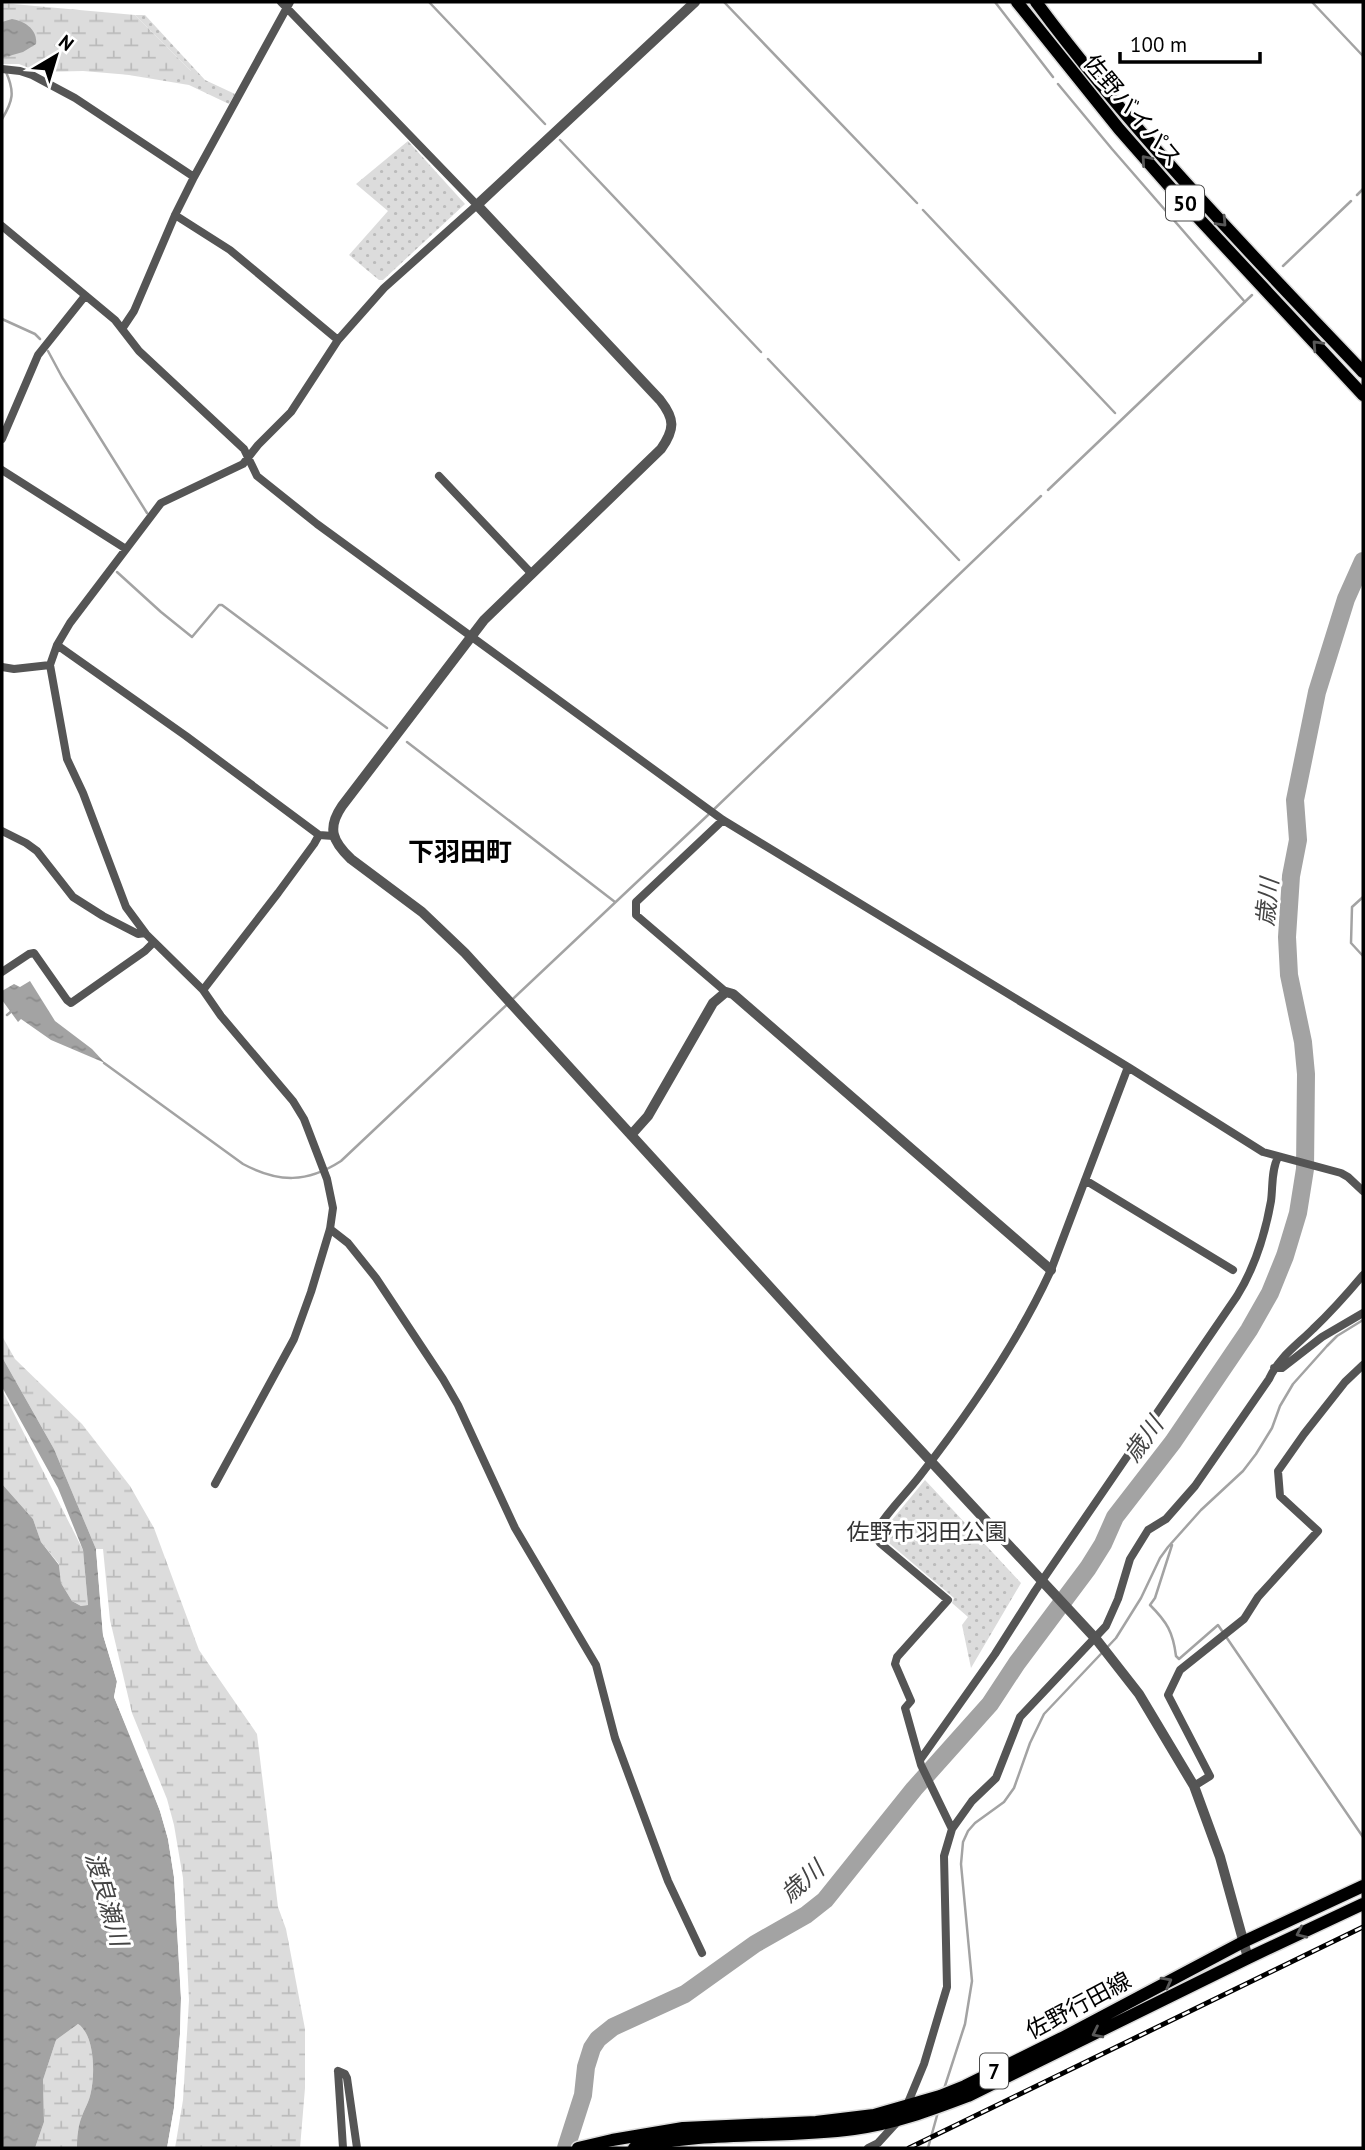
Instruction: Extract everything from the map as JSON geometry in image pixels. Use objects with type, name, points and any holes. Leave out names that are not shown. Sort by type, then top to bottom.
[{"type":"main road","name":"佐野バイパス","points":[[1017,2],[1127,139],[1363,395]]},
{"type":"main road","name":"佐野バイパス","points":[[1036,2],[1160,155],[1363,372]]},
{"type":"main road","name":"佐野行田線","points":[[578,2148],[683,2128],[816,2122],[874,2115],[907,2106],[965,2086],[1243,1942],[1363,1886]]},
{"type":"main road","name":"佐野行田線","points":[[634,2148],[693,2138],[856,2129],[899,2120],[968,2096],[1363,1904]]},
{"type":"street","points":[[215,1484],[294,1339],[330,1229],[333,1208],[327,1179],[293,1101],[221,1016],[203,990],[145,933],[126,907],[83,793],[67,759],[50,665],[70,623],[161,503],[237,467],[249,458],[258,445],[291,412],[338,340],[384,288],[695,2]]},
{"type":"street","points":[[121,329],[134,311],[194,177],[286,4],[669,412],[673,426],[661,449],[491,612],[342,806],[333,827],[333,836],[342,851],[351,859],[432,921],[1095,1637],[1139,1694],[1194,1786],[1220,1857],[1248,1958]]},
{"type":"street","points":[[2,69],[33,75],[75,98],[194,177]]},
{"type":"street","points":[[175,215],[230,250],[338,340]]},
{"type":"street","points":[[2,226],[115,320],[147,358],[239,444],[257,475],[307,516],[470,637],[719,817],[1263,1152],[1348,1177],[1363,1191]]},
{"type":"street","points":[[2,439],[38,355],[85,296]]},
{"type":"street","points":[[2,470],[126,549]]},
{"type":"street","points":[[439,476],[531,573]]},
{"type":"street","points":[[57,646],[186,736],[319,835],[333,836]]},
{"type":"street","points":[[2,667],[14,669],[50,665]]},
{"type":"street","points":[[719,817],[636,902],[636,915],[726,992],[740,999],[1051,1270]]},
{"type":"street","points":[[2,831],[37,851],[72,897],[138,934],[145,933]]},
{"type":"street","points":[[203,990],[319,835]]},
{"type":"street","points":[[2,972],[34,953],[71,1003],[154,942]]},
{"type":"street","points":[[631,1135],[648,1116],[713,1003],[726,992]]},
{"type":"street","points":[[952,1829],[921,1763],[905,1708],[911,1701],[895,1664],[897,1657],[948,1600],[880,1543],[875,1535],[996,1370],[1037,1300],[1051,1270],[1128,1067]]},
{"type":"street","points":[[921,1763],[1247,1279],[1264,1234],[1274,1165],[1278,1157]]},
{"type":"street","points":[[1085,1180],[1233,1270]]},
{"type":"street","points":[[330,1229],[348,1243],[376,1278],[443,1379],[458,1405],[513,1524],[596,1665],[615,1738],[629,1777],[668,1881],[702,1953]]},
{"type":"street","points":[[868,2148],[878,2143],[899,2120],[907,2106],[925,2064],[947,1987],[944,1856],[952,1829],[972,1801],[996,1778],[1020,1717],[1106,1626],[1118,1599],[1130,1559],[1148,1530],[1166,1519],[1195,1486],[1274,1368],[1363,1275]]},
{"type":"street","points":[[1274,1368],[1282,1368],[1322,1337],[1363,1312]]},
{"type":"street","points":[[1194,1786],[1210,1776],[1168,1695],[1180,1670],[1244,1619],[1258,1597],[1318,1531],[1280,1496],[1278,1471],[1345,1381],[1363,1365]]},
{"type":"street","points":[[342,2148],[338,2071],[347,2078],[357,2148]]},
{"type":"green space","points":[[2,3],[135,15],[192,72],[190,80],[83,71],[39,72],[19,64],[2,64]]},
{"type":"green space","points":[[135,15],[145,15],[205,80],[235,94],[229,104],[189,85],[123,74],[190,79],[191,71]]},
{"type":"green space","points":[[408,141],[465,204],[383,280],[379,280],[349,255],[388,211],[356,184]]},
{"type":"green space","points":[[2,1336],[15,1359],[82,1424],[130,1486],[154,1528],[199,1650],[257,1734],[278,1907],[286,1929],[305,2029],[305,2088],[300,2148],[175,2148],[183,2100],[189,2000],[183,1878],[174,1825],[167,1799],[132,1713],[110,1620],[103,1549],[96,1549],[54,1449],[2,1357]]},
{"type":"green space","points":[[2,1390],[83,1550],[88,1605],[81,1606],[72,1601],[61,1583],[59,1564],[41,1542],[33,1519],[2,1484]]},
{"type":"green space","name":"佐野市羽田公園","points":[[925,1480],[1021,1583],[971,1668],[962,1625],[968,1617],[952,1603],[954,1598],[883,1538],[882,1532]]},
{"type":"green space","points":[[78,2024],[88,2038],[93,2072],[91,2094],[82,2116],[77,2148],[35,2148],[44,2122],[43,2080],[56,2040]]},
{"type":"water","points":[[12,19],[30,27],[35,34],[36,44],[23,52],[2,58],[2,22]]},
{"type":"water","points":[[30,981],[55,1021],[92,1049],[105,1063],[51,1040],[21,1019],[18,1022],[2,1000],[2,991],[14,984],[20,987]]},
{"type":"water","name":"渡良瀬川","points":[[2,1357],[54,1449],[96,1549],[103,1635],[117,1682],[114,1697],[146,1773],[168,1839],[174,1877],[181,1998],[174,2108],[167,2148],[77,2148],[82,2116],[91,2094],[93,2072],[88,2038],[78,2024],[56,2040],[43,2080],[44,2122],[35,2148],[2,2148],[2,1484],[33,1519],[41,1542],[59,1565],[61,1583],[72,1601],[81,1606],[88,1605],[83,1550],[58,1488],[2,1387]]},
{"type":"pier","points":[[96,1549],[99,1549],[106,1635],[120,1681],[118,1697],[164,1809],[177,1876],[184,2034],[178,2108],[171,2148],[167,2148],[174,2108],[181,1998],[174,1877],[160,1811],[114,1697],[117,1681],[103,1635]]},
{"type":"waterway","points":[[429,2],[545,124]]},
{"type":"waterway","points":[[724,2],[917,203]]},
{"type":"waterway","points":[[995,2],[1053,77]]},
{"type":"waterway","points":[[1312,2],[1363,56]]},
{"type":"waterway","points":[[2,119],[12,96],[6,72]]},
{"type":"waterway","points":[[1058,84],[1245,302]]},
{"type":"waterway","points":[[560,140],[761,352]]},
{"type":"waterway","points":[[1357,195],[1363,189]]},
{"type":"waterway","points":[[1283,266],[1351,201]]},
{"type":"waterway","points":[[923,210],[1115,413]]},
{"type":"waterway","points":[[1048,490],[1252,295]]},
{"type":"waterway","points":[[2,319],[40,339]]},
{"type":"waterway","points":[[48,351],[147,513]]},
{"type":"waterway","points":[[768,359],[959,560]]},
{"type":"waterway","points":[[104,1063],[243,1164],[256,1170],[281,1177],[305,1177],[341,1161],[1041,496]]},
{"type":"waterway","name":"歳川","points":[[566,2148],[583,2095],[586,2067],[598,2039],[613,2027],[685,1994],[755,1944],[806,1915],[825,1900],[914,1789],[990,1704],[1088,1568],[1115,1517],[1173,1442],[1249,1330],[1270,1293],[1298,1213],[1305,1169],[1306,1074],[1303,1042],[1289,975],[1287,937],[1291,876],[1298,840],[1295,800],[1317,692],[1346,599],[1363,561]]},
{"type":"waterway","points":[[117,572],[192,637],[219,605],[222,605],[387,728]]},
{"type":"waterway","points":[[407,742],[615,902]]},
{"type":"waterway","points":[[1363,897],[1352,907],[1351,943],[1363,956]]},
{"type":"waterway","points":[[7,1015],[13,1010]]},
{"type":"waterway","points":[[944,2089],[965,2024],[972,1981],[961,1864],[963,1842],[968,1831],[1004,1802],[1014,1788],[1044,1714],[1116,1638],[1168,1547],[1201,1510],[1243,1471],[1256,1454],[1293,1384],[1337,1336],[1363,1320]]},
{"type":"waterway","points":[[1172,1545],[1155,1598],[1150,1605],[1168,1628],[1176,1656],[1179,1659],[1218,1625],[1363,1837]]},
{"type":"waterway","points":[[928,2148],[938,2112]]},
{"type":"railway","points":[[909,2148],[1363,1927]]},
{"type":"district","name":"下羽田町","points":[[460,851]]}]
